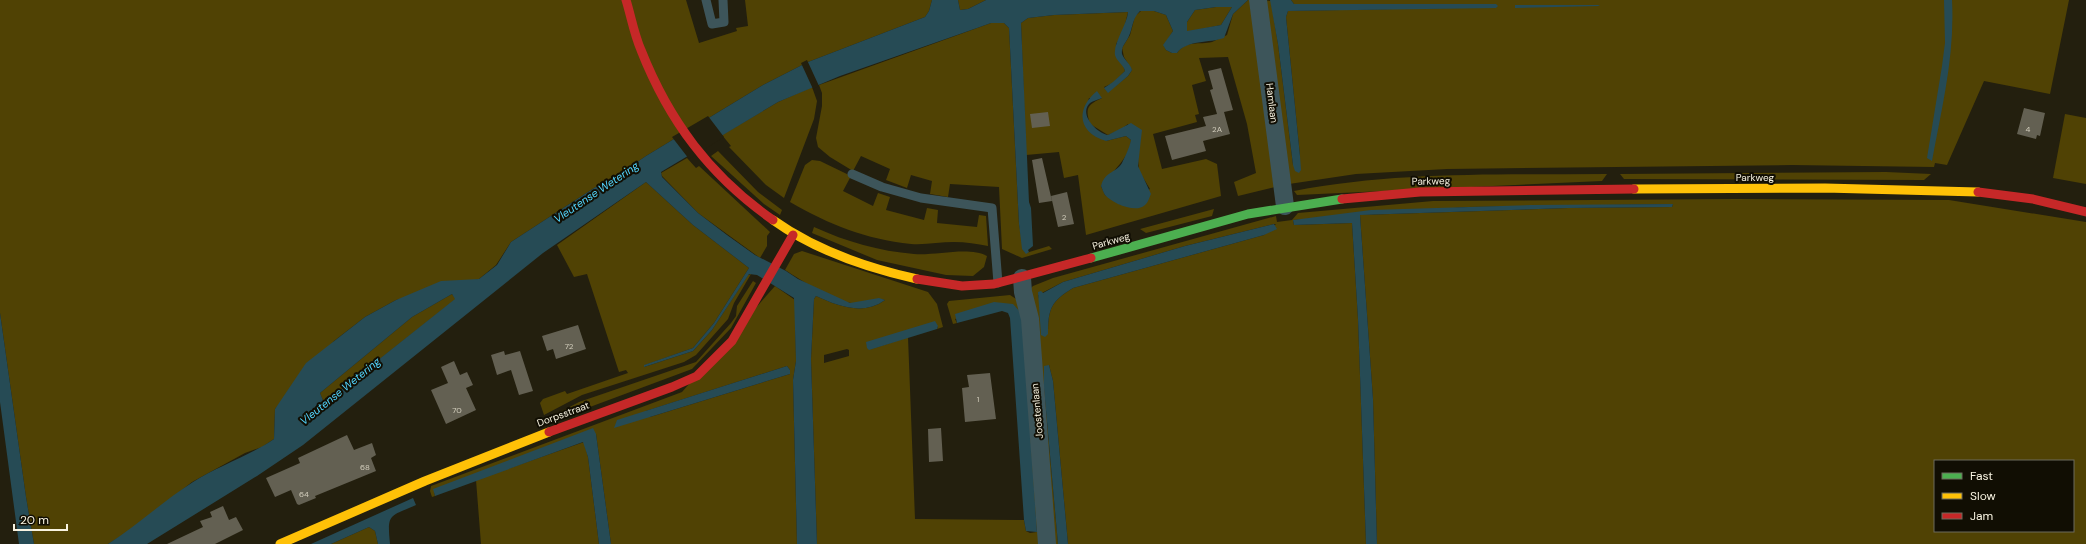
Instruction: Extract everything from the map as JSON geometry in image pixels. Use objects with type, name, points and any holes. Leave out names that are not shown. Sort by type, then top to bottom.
[{"type":"street","name":"Parkweg","points":[[626,0],[633,32],[652,81],[674,120],[706,163],[736,192],[766,218],[793,235],[849,261],[904,276],[942,283],[976,286],[1022,278],[1232,218],[1285,206],[1394,193],[1531,189],[1964,190],[2015,196],[2066,206],[2086,212]]},
{"type":"street","name":"Hamlaan","points":[[1258,0],[1285,206]]},
{"type":"street","name":"Dorpsstraat","points":[[280,544],[404,488],[509,446],[672,387],[698,376],[732,341],[793,235]]},
{"type":"street","name":"Joostenlaan","points":[[1022,278],[1023,292],[1030,319],[1047,544]]},
{"type":"lane","points":[[706,0],[712,24],[724,22],[723,0]]},
{"type":"lane","points":[[852,174],[882,187],[921,198],[992,208],[998,282]]},
{"type":"shaded area","points":[[0,0],[686,0],[699,43],[737,31],[736,28],[748,26],[745,0],[932,0],[929,11],[925,17],[808,62],[763,85],[646,156],[615,177],[594,188],[511,242],[496,265],[479,279],[396,300],[365,317],[334,341],[275,409],[274,439],[262,447],[245,453],[192,482],[134,528],[108,544],[34,544],[0,313]]},
{"type":"shaded area","points":[[958,0],[986,0],[968,9],[960,10]]},
{"type":"shaded area","points":[[1248,0],[1255,0],[1275,187],[1238,196],[1234,182],[1256,173],[1247,124],[1228,57],[1199,58],[1206,81],[1192,85],[1199,114],[1195,115],[1197,122],[1153,134],[1162,169],[1206,159],[1217,164],[1221,196],[1086,235],[1078,175],[1064,178],[1059,152],[1026,155],[1021,23],[1028,18],[1054,15],[1128,12],[1123,33],[1116,44],[1125,71],[1113,83],[1104,87],[1108,92],[1128,76],[1132,70],[1124,57],[1122,48],[1130,35],[1135,16],[1141,11],[1154,11],[1166,15],[1173,31],[1164,45],[1166,50],[1172,53],[1177,53],[1185,46],[1212,42],[1227,35],[1233,14]],"holes":[[[1089,98],[1102,98],[1090,105],[1088,108],[1090,124],[1108,135],[1120,130],[1128,124],[1139,150],[1139,171],[1150,189],[1121,205],[1105,195],[1101,186],[1128,152],[1131,140],[1126,136],[1106,141],[1083,119]]]},
{"type":"shaded area","points":[[1261,0],[1271,1],[1278,44],[1293,165],[1300,156],[1286,17],[1288,11],[1497,7],[1420,4],[1294,4],[1291,0],[2069,0],[2050,94],[1984,81],[1947,165],[1935,163],[1934,167],[1792,165],[1447,169],[1356,174],[1289,184]]},
{"type":"shaded area","points":[[1216,7],[1232,7],[1221,25],[1187,32],[1187,22],[1195,10]]},
{"type":"shaded area","points":[[991,23],[1004,23],[1009,28],[1019,224],[1024,251],[1026,253],[1049,246],[1052,249],[1022,258],[1002,249],[999,187],[950,184],[948,197],[930,194],[932,181],[911,175],[907,188],[886,180],[890,169],[861,156],[853,171],[830,157],[818,147],[816,138],[822,106],[822,93],[819,85]]},
{"type":"shaded area","points":[[812,87],[817,101],[814,119],[784,198],[766,185],[729,147],[731,146],[722,135],[778,102]]},
{"type":"shaded area","points":[[2065,114],[2086,118],[2086,184],[2053,178]]},
{"type":"shaded area","points":[[718,151],[758,192],[782,210],[780,215],[764,204],[711,156]]},
{"type":"shaded area","points":[[687,158],[696,168],[699,166],[770,232],[767,236],[767,246],[760,258],[698,213],[662,176],[661,173]]},
{"type":"shaded area","points":[[812,160],[820,161],[851,176],[843,191],[873,206],[878,193],[890,197],[886,210],[924,220],[927,208],[938,210],[937,223],[977,227],[979,215],[986,216],[988,246],[958,242],[911,244],[894,242],[863,235],[819,218],[790,202],[805,165]]},
{"type":"shaded area","points":[[1886,172],[1931,174],[1924,180],[1624,179],[1620,174]]},
{"type":"shaded area","points":[[1607,174],[1602,181],[1297,195],[1294,191],[1372,180],[1411,177],[1450,175]]},
{"type":"shaded area","points":[[646,182],[693,225],[749,268],[714,323],[693,348],[645,365],[644,367],[693,351],[712,330],[748,275],[751,274],[734,303],[728,319],[696,355],[684,362],[582,395],[544,415],[540,403],[543,399],[565,391],[567,394],[628,373],[626,370],[619,372],[587,274],[574,277],[557,245]]},
{"type":"shaded area","points":[[1736,199],[1949,200],[2086,222],[2086,544],[1377,544],[1373,399],[1360,215],[1568,208],[1672,207],[1673,204],[1467,207],[1293,220],[1294,225],[1352,223],[1358,319],[1366,544],[1068,544],[1053,381],[1049,365],[1044,388],[1058,544],[1051,544],[1031,288],[1053,278],[1276,216],[1277,222],[1292,220],[1298,213],[1433,201]],"holes":[[[1276,224],[1264,235],[1073,288],[1060,297],[1052,306],[1049,318],[1048,334],[1038,295],[1063,282],[1185,246]]]},
{"type":"shaded area","points":[[1214,209],[1212,216],[1146,233],[1140,229]]},
{"type":"shaded area","points":[[814,227],[851,241],[888,251],[914,254],[971,252],[980,253],[987,256],[984,267],[973,276],[946,275],[877,260],[812,233]]},
{"type":"shaded area","points":[[802,251],[928,292],[937,304],[943,327],[937,329],[938,326],[869,350],[908,337],[915,519],[1024,520],[1026,531],[1030,533],[1037,532],[1016,307],[955,319],[957,323],[953,324],[947,304],[949,301],[1010,295],[1019,301],[1044,544],[817,544],[811,359],[814,299],[816,296],[850,308],[868,308],[885,300],[877,299],[860,303],[851,303],[836,299],[785,270],[794,254]],"holes":[[[847,349],[849,350],[849,356],[824,363],[824,355]]]},
{"type":"shaded area","points":[[753,281],[756,283],[731,328],[692,369],[555,420],[551,417],[579,402],[696,362],[736,316],[737,306]]},
{"type":"shaded area","points":[[775,286],[795,300],[796,361],[793,380],[797,544],[611,544],[596,434],[434,492],[435,496],[432,497],[430,491],[431,486],[682,392]],"holes":[[[787,366],[790,370],[790,374],[650,417],[647,416],[646,411]]]},
{"type":"shaded area","points":[[452,294],[456,299],[324,403],[320,393],[412,317]]},
{"type":"shaded area","points":[[584,442],[588,457],[599,544],[481,544],[476,480]]},
{"type":"shaded area","points":[[369,527],[375,531],[378,544],[331,544]]},
{"type":"water","name":"Vleutense Wetering","points":[[932,0],[958,0],[960,10],[968,9],[986,0],[1248,0],[1233,14],[1224,38],[1192,44],[1181,49],[1177,53],[1172,53],[1166,50],[1163,45],[1173,31],[1166,15],[1154,11],[1140,11],[1134,20],[1122,51],[1123,56],[1132,70],[1128,76],[1108,93],[1104,88],[1125,71],[1115,55],[1115,50],[1128,12],[1054,15],[1028,18],[1021,23],[1029,202],[1031,208],[1033,246],[1026,254],[1022,249],[1019,224],[1009,28],[1004,23],[991,23],[840,76],[778,102],[661,172],[662,177],[698,213],[755,255],[798,279],[850,303],[879,298],[885,300],[868,308],[850,308],[816,296],[814,299],[811,359],[817,544],[797,544],[793,380],[796,361],[794,298],[757,275],[749,274],[712,330],[693,351],[644,367],[644,365],[693,348],[714,323],[749,268],[693,225],[646,182],[543,253],[303,445],[257,476],[147,544],[108,544],[193,482],[254,451],[274,439],[275,409],[306,363],[365,317],[396,300],[441,281],[479,279],[497,265],[511,242],[594,188],[615,177],[646,156],[763,85],[808,62],[925,17],[929,11]],"holes":[[[1216,7],[1232,7],[1221,25],[1187,31],[1187,22],[1195,10]],[[452,294],[455,299],[324,403],[320,393],[412,317]]]},
{"type":"water","points":[[1270,0],[1291,0],[1294,4],[1496,4],[1498,6],[1496,8],[1288,11],[1286,17],[1300,156],[1301,170],[1299,173],[1295,171],[1293,165],[1278,44]]},
{"type":"water","points":[[1944,0],[1952,0],[1952,41],[1944,101],[1932,161],[1927,158],[1945,43]]},
{"type":"water","points":[[1515,5],[1598,5],[1600,6],[1515,8]]},
{"type":"water","points":[[1097,91],[1102,98],[1090,103],[1086,112],[1094,127],[1108,135],[1131,123],[1142,130],[1138,166],[1151,194],[1147,203],[1141,207],[1130,208],[1118,204],[1105,195],[1101,186],[1105,177],[1117,169],[1122,163],[1131,140],[1126,136],[1106,141],[1090,132],[1085,126],[1083,113],[1085,105]]},
{"type":"water","points":[[1673,204],[1672,207],[1568,208],[1360,215],[1373,399],[1377,544],[1366,544],[1358,319],[1352,223],[1294,225],[1293,220],[1371,210],[1531,205]]},
{"type":"water","points":[[1274,224],[1277,229],[1264,235],[1073,288],[1060,297],[1052,306],[1049,318],[1048,334],[1045,337],[1041,335],[1038,292],[1041,291],[1043,293],[1063,282],[1185,246]]},
{"type":"water","points":[[994,302],[1013,304],[1022,314],[1037,532],[1026,531],[1024,520],[1010,318],[1008,313],[1002,311],[957,323],[955,314]]},
{"type":"water","points":[[0,313],[34,544],[19,544],[0,402]]},
{"type":"water","points":[[935,321],[938,326],[937,329],[869,350],[867,348],[866,342]]},
{"type":"water","points":[[1049,365],[1053,381],[1068,544],[1058,544],[1044,388],[1044,366]]},
{"type":"water","points":[[787,366],[790,370],[790,374],[614,428],[617,420]]},
{"type":"water","points":[[593,428],[596,434],[611,544],[599,544],[588,457],[583,442],[435,496],[433,489]]},
{"type":"water","points":[[413,498],[416,505],[395,514],[390,521],[390,544],[378,544],[375,531],[369,527],[331,544],[311,544]]},
{"type":"pier","points":[[807,60],[819,86],[813,89],[801,63]]},
{"type":"pier","points":[[708,116],[724,137],[689,159],[672,137]]},
{"type":"building","points":[[1221,68],[1233,110],[1224,112],[1230,134],[1203,141],[1206,151],[1172,160],[1165,136],[1206,126],[1203,117],[1217,114],[1210,90],[1213,89],[1208,71]]},
{"type":"building","points":[[2024,108],[2045,113],[2040,136],[2037,135],[2036,139],[2017,134]]},
{"type":"building","points":[[1048,112],[1050,126],[1032,128],[1030,114]]},
{"type":"building","points":[[1042,158],[1052,201],[1039,203],[1032,160]]},
{"type":"building","points":[[1067,192],[1074,224],[1058,227],[1051,196]]},
{"type":"building","points":[[578,325],[586,349],[556,359],[553,349],[547,351],[542,336]]},
{"type":"building","points":[[504,351],[505,355],[520,351],[533,391],[519,395],[511,370],[497,375],[491,355]]},
{"type":"building","points":[[454,361],[460,375],[467,372],[473,385],[466,388],[476,410],[446,424],[431,390],[448,383],[441,367]]},
{"type":"building","points":[[990,373],[996,419],[965,422],[962,388],[969,387],[967,375]]},
{"type":"building","points":[[941,428],[943,461],[929,462],[928,429]]},
{"type":"building","points":[[347,435],[354,450],[372,443],[376,455],[371,458],[376,471],[315,496],[316,498],[299,505],[297,504],[291,490],[275,497],[266,478],[300,463],[298,458]]},
{"type":"building","points":[[223,506],[229,520],[236,517],[243,530],[215,544],[167,544],[203,527],[200,521],[212,517],[210,512]]},
{"type":"traffic: fast","points":[[1091,258],[1248,214],[1342,199]]},
{"type":"traffic: slow","points":[[1634,189],[1825,188],[1978,192]]},
{"type":"traffic: slow","points":[[773,220],[789,231],[842,257],[898,275],[917,279]]},
{"type":"traffic: slow","points":[[280,544],[425,481],[549,432]]},
{"type":"traffic: jam","points":[[626,0],[634,31],[641,50],[652,76],[678,123],[711,166],[750,203],[773,220]]},
{"type":"traffic: jam","points":[[1342,199],[1420,192],[1634,189]]},
{"type":"traffic: jam","points":[[1978,192],[2033,199],[2086,212]]},
{"type":"traffic: jam","points":[[549,432],[672,387],[697,376],[732,341],[793,235]]},
{"type":"traffic: jam","points":[[917,279],[962,286],[994,284],[1091,258]]}]
